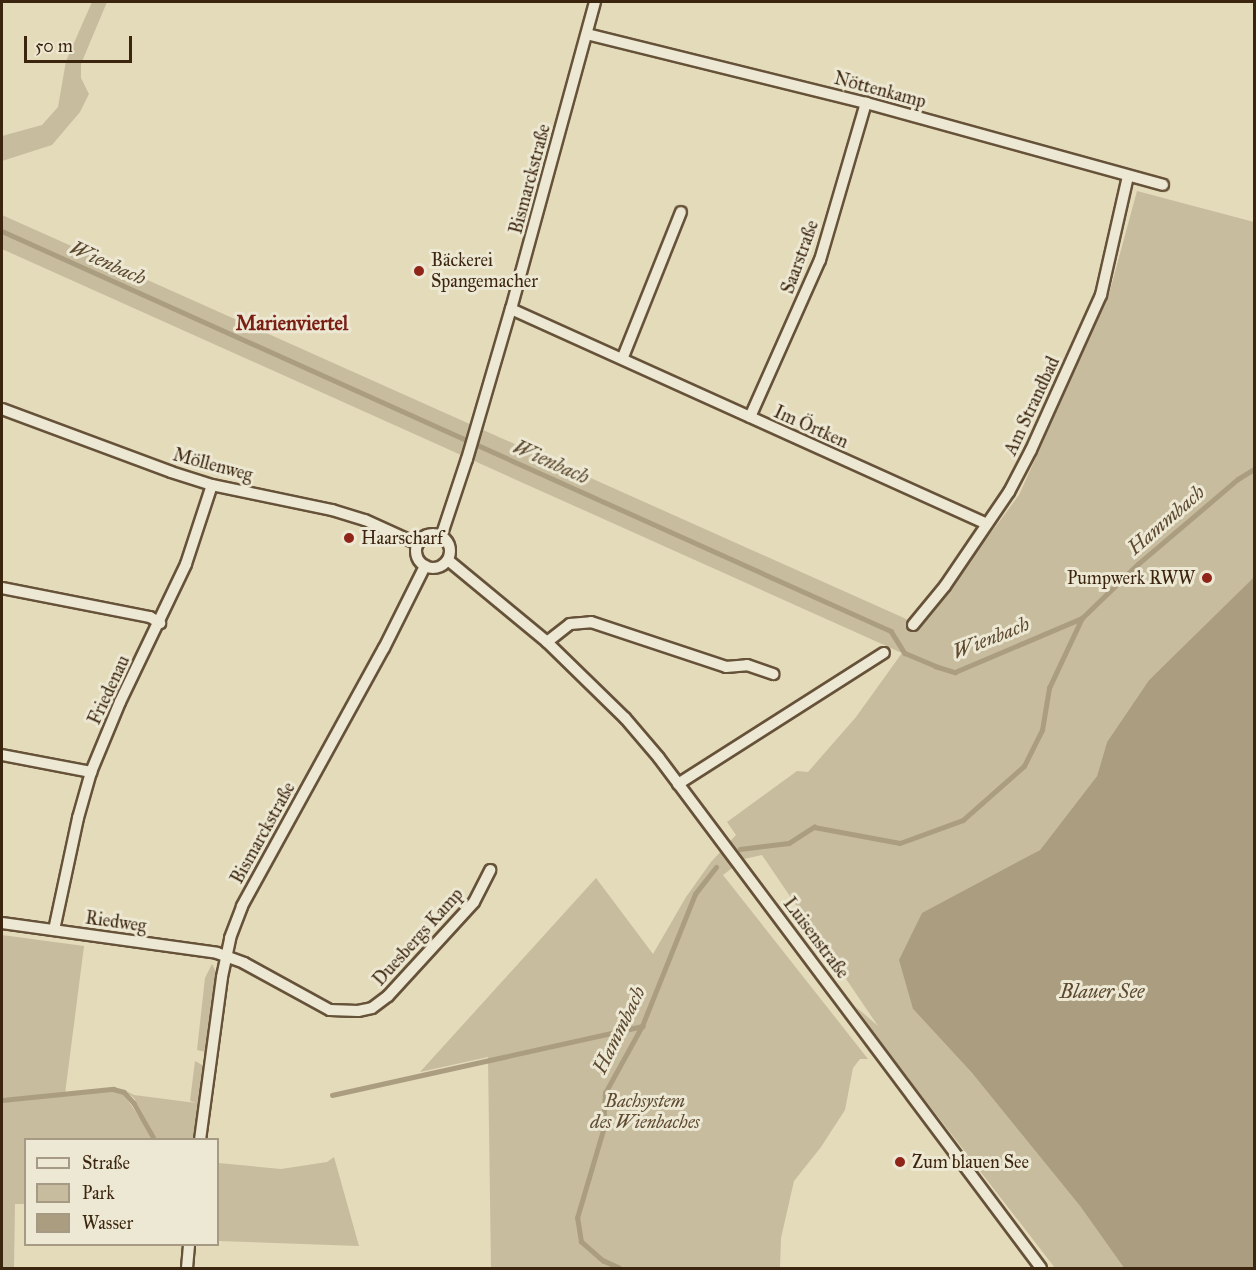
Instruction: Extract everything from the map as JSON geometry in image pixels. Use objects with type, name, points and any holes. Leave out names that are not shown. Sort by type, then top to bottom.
[{"type":"street","name":"Bismarckstraße","points":[[441,537],[468,459],[595,2]]},
{"type":"street","name":"Nöttenkamp","points":[[587,34],[866,103],[1163,185]]},
{"type":"street","name":"Saarstraße","points":[[750,417],[820,260],[866,103]]},
{"type":"street","name":"Am Strandbad","points":[[913,625],[945,586],[1009,492],[1031,450],[1101,295],[1128,176]]},
{"type":"street","points":[[623,357],[681,212]]},
{"type":"street","name":"Im Örtken","points":[[511,309],[623,357],[987,524]]},
{"type":"street","name":"Möllenweg","points":[[2,409],[171,472],[212,485],[332,510],[365,520],[418,544]]},
{"type":"street","name":"Friedenau","points":[[54,930],[78,818],[91,772],[120,702],[160,623],[186,564],[212,485]]},
{"type":"street","points":[[428,535],[441,537],[449,547],[448,560],[438,567],[425,566],[417,557],[418,544],[428,535]]},
{"type":"street","name":"Luisenstraße","points":[[448,560],[547,642],[625,718],[721,838],[1041,1269]]},
{"type":"street","name":"Bismarckstraße","points":[[201,1138],[212,1040],[226,956],[242,906],[384,648],[425,566]]},
{"type":"street","points":[[2,588],[150,617],[160,623]]},
{"type":"street","points":[[547,642],[570,624],[591,622],[726,667],[747,665],[772,674]]},
{"type":"street","points":[[678,784],[884,653]]},
{"type":"street","points":[[2,755],[91,772]]},
{"type":"street","name":"Duesbergs Kamp","points":[[226,956],[244,963],[330,1010],[344,1012],[372,1008],[388,996],[474,902],[490,870]]},
{"type":"street","name":"Riedweg","points":[[2,923],[205,950],[226,956]]},
{"type":"street","points":[[187,1269],[189,1246]]},
{"type":"green space","points":[[92,2],[107,2],[81,64],[81,78],[89,94],[80,112],[52,145],[2,161],[2,136],[42,125],[58,107],[66,61]]},
{"type":"green space","name":"Bachsystem des Wienbaches","points":[[1137,191],[1254,222],[1254,577],[1149,680],[1107,742],[1097,776],[1040,850],[992,877],[913,1009],[972,1073],[1080,1206],[1124,1268],[1055,1268],[884,1047],[856,1007],[878,1026],[762,855],[744,859],[723,875],[868,1059],[860,1059],[853,1068],[845,1110],[821,1147],[794,1181],[781,1238],[780,1268],[491,1268],[488,1057],[420,1072],[596,878],[653,954],[686,897],[711,862],[736,835],[727,822],[797,771],[808,772],[856,717],[902,653],[2,249],[2,215],[904,618],[920,628],[1019,495],[1109,294]]},
{"type":"green space","points":[[2,935],[84,946],[65,1094],[2,1098]]},
{"type":"green space","points":[[212,964],[216,972],[206,1052],[197,1050],[205,978]]},
{"type":"green space","points":[[195,1061],[204,1066],[196,1138],[156,1138],[134,1098],[124,1090],[134,1095],[196,1103],[190,1101]]},
{"type":"green space","points":[[113,1090],[123,1093],[153,1138],[24,1138],[24,1204],[15,1204],[14,1268],[2,1268],[2,1102]]},
{"type":"green space","points":[[334,1157],[359,1246],[219,1241],[219,1163],[281,1169],[327,1162]]},
{"type":"water","name":"Blauer See","points":[[1254,577],[1254,1268],[1124,1268],[1080,1206],[972,1073],[913,1009],[899,960],[922,913],[1040,850],[1097,776],[1107,742],[1149,680]]},
{"type":"waterway","name":"Wienbach","points":[[2,231],[891,631],[905,653],[935,666],[955,672],[1082,618]]},
{"type":"waterway","name":"Hammbach","points":[[740,849],[789,843],[814,827],[900,843],[963,820],[1024,766],[1042,730],[1049,688],[1082,618],[1138,564],[1238,479],[1254,469]]},
{"type":"waterway","name":"Hammbach","points":[[619,1268],[603,1261],[581,1242],[577,1218],[603,1130],[605,1093],[642,1026],[695,894],[716,867]]},
{"type":"waterway","points":[[332,1095],[642,1026]]},
{"type":"waterway","points":[[2,1100],[113,1089],[124,1092],[134,1103],[154,1138]]},
{"type":"place","name":"Bäckerei Spangemacher","points":[[419,271]]},
{"type":"place","name":"Haarscharf","points":[[349,538]]},
{"type":"place","name":"Pumpwerk RWW","points":[[1207,578]]},
{"type":"place","name":"Zum blauen See","points":[[900,1162]]},
{"type":"district","name":"Marienviertel","points":[[292,323]]}]
